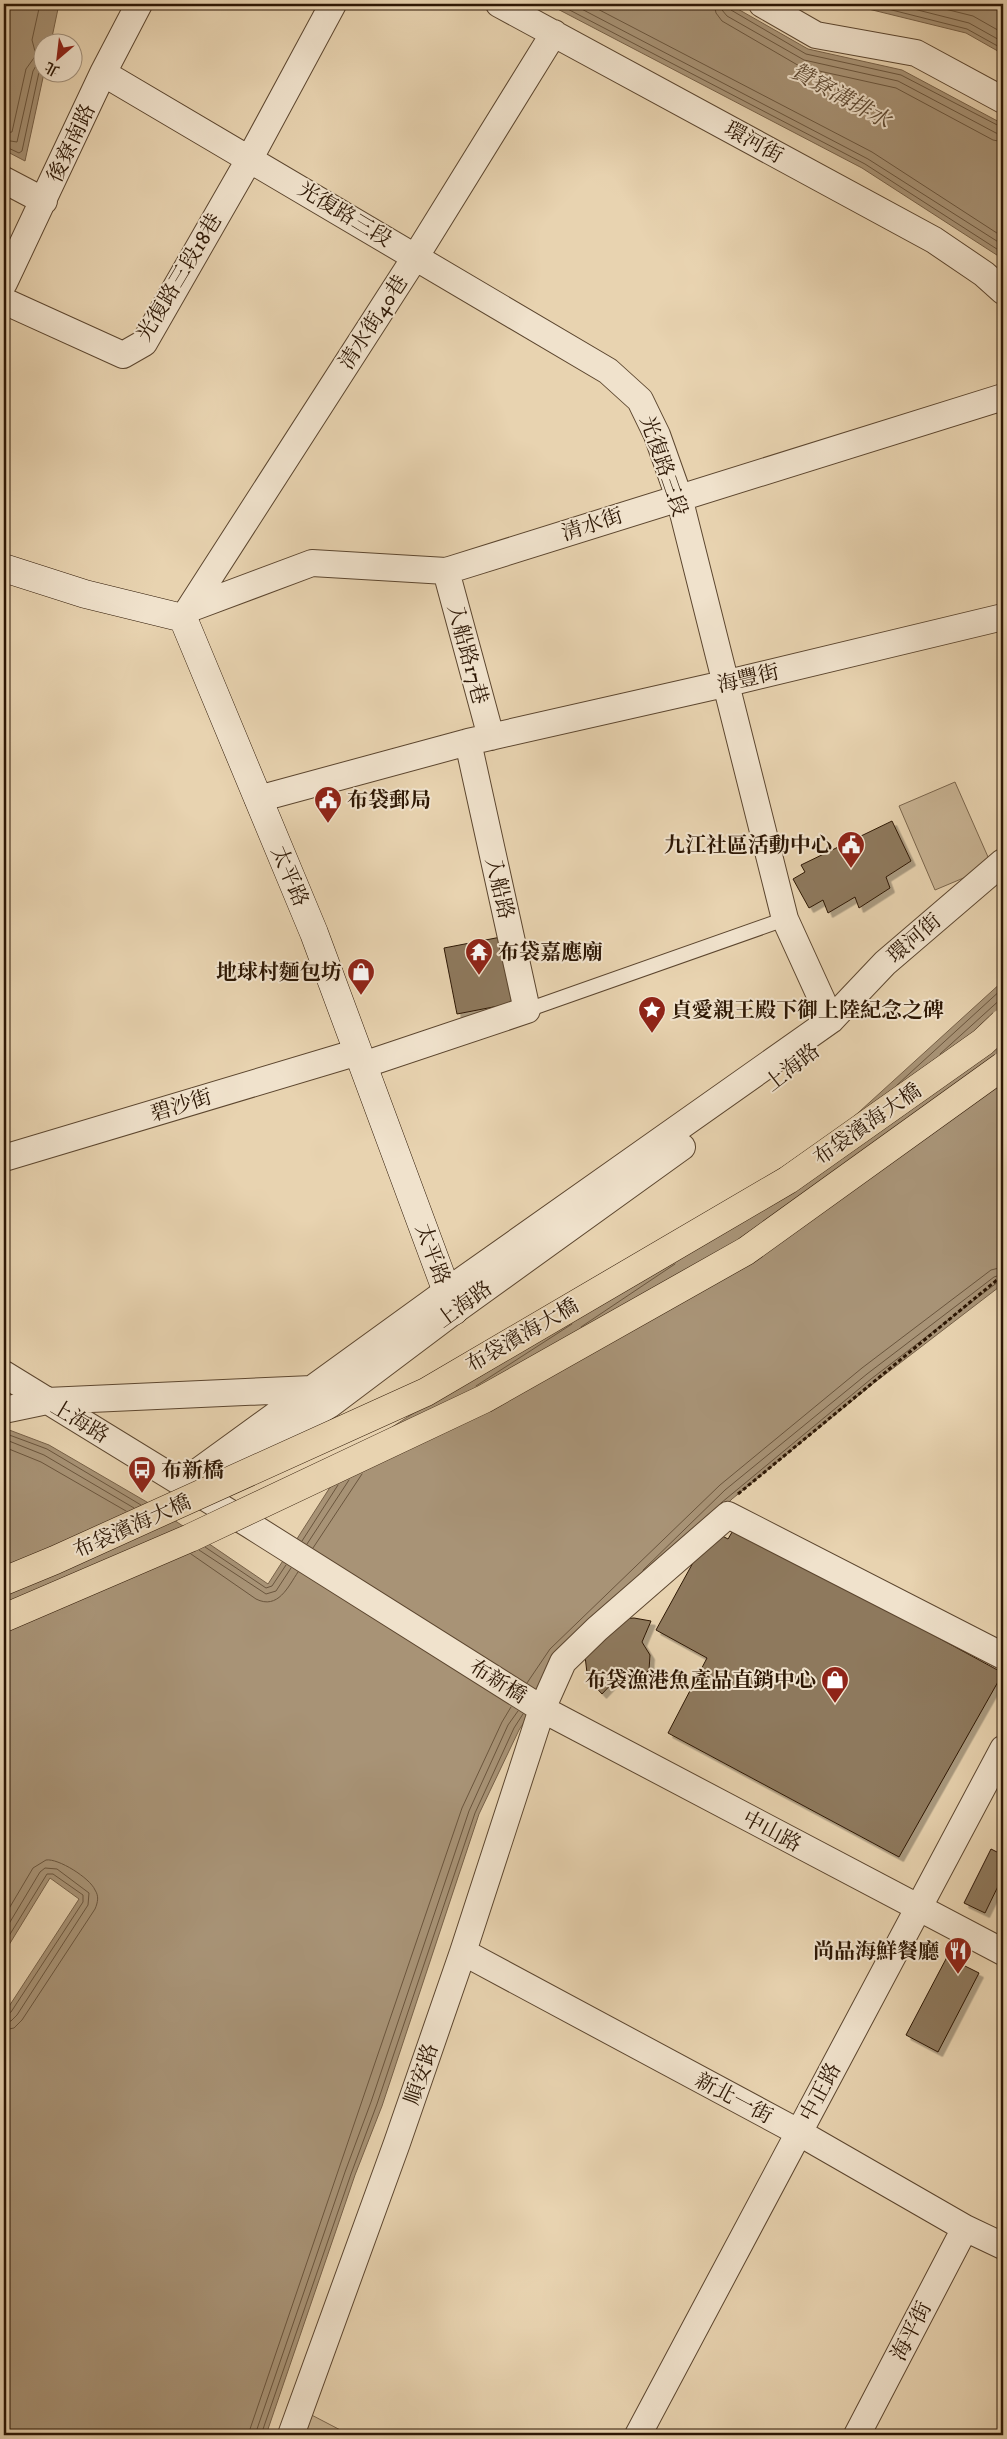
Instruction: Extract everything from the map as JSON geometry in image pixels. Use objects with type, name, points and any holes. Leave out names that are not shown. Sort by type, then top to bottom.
[{"type":"highway","name":"布袋濱海大橋","points":[[4,1581],[55,1560],[426,1392],[788,1180],[983,1042],[1003,1023]]},
{"type":"highway","name":"布袋濱海大橋","points":[[4,1618],[190,1538],[484,1399],[746,1251],[1003,1066]]},
{"type":"main road","points":[[4,568],[85,594],[186,613]]},
{"type":"main road","name":"太平路","points":[[186,613],[258,799],[314,933],[451,1301]]},
{"type":"street","name":"後寮南路","points":[[4,283],[44,202],[103,73],[139,4]]},
{"type":"street","points":[[250,158],[334,4]]},
{"type":"street","name":"環河街","points":[[499,4],[934,240],[984,274],[1003,291]]},
{"type":"street","points":[[762,4],[816,35],[916,53],[1003,100]]},
{"type":"street","name":"清水街40巷","points":[[186,613],[416,256],[554,33]]},
{"type":"street","name":"光復路三段","points":[[103,73],[250,158],[608,371],[640,400],[657,436],[678,497],[784,919],[832,1020]]},
{"type":"street","name":"光復路三段18巷","points":[[4,301],[123,355],[144,343],[250,158]]},
{"type":"street","points":[[4,180],[44,202]]},
{"type":"street","name":"清水街","points":[[186,613],[312,563],[446,571],[1003,397]]},
{"type":"street","name":"入船路17巷","points":[[446,571],[480,740]]},
{"type":"street","name":"海豐街","points":[[480,740],[1003,617]]},
{"type":"street","points":[[258,799],[480,740]]},
{"type":"street","name":"入船路","points":[[480,740],[527,1010]]},
{"type":"street","name":"環河街","points":[[832,1020],[885,963],[1003,862]]},
{"type":"street","points":[[361,1058],[527,1010]]},
{"type":"street","name":"上海路","points":[[182,1483],[312,1389],[451,1301],[832,1020]]},
{"type":"street","name":"碧沙街","points":[[4,1158],[361,1058]]},
{"type":"street","name":"上海路","points":[[182,1483],[215,1476],[330,1405],[451,1301]]},
{"type":"street","name":"上海路","points":[[4,1374],[250,1525]]},
{"type":"street","points":[[4,1410],[47,1401],[312,1389]]},
{"type":"street","points":[[728,1515],[1003,1656]]},
{"type":"street","name":"順安路","points":[[290,2435],[398,2143],[463,1952],[542,1709],[563,1662],[597,1629],[728,1515]]},
{"type":"street","name":"布新橋","points":[[250,1525],[542,1709]]},
{"type":"street","name":"中山路","points":[[542,1709],[1003,1952]]},
{"type":"street","name":"中正路","points":[[638,2435],[1003,1749]]},
{"type":"street","name":"新北一街","points":[[463,1952],[798,2132],[965,2228],[1003,2246]]},
{"type":"street","name":"海平街","points":[[857,2435],[965,2228]]},
{"type":"lane","points":[[527,1010],[784,919]]},
{"type":"path","points":[[728,1515],[732,1499],[1003,1275]]},
{"type":"shaded area","points":[[955,782],[992,866],[935,890],[899,806]]},
{"type":"shaded area","points":[[300,2409],[350,2435],[292,2435]]},
{"type":"water","points":[[4,4],[59,4],[53,32],[32,32],[32,82],[42,82],[25,161],[4,150]]},
{"type":"water","name":"贊寮溝排水","points":[[548,4],[729,4],[808,49],[902,70],[1003,124],[1003,259],[862,168]]},
{"type":"water","points":[[848,4],[1003,4],[1003,54],[966,33]]},
{"type":"water","points":[[1003,981],[1003,1284],[874,1383],[732,1499],[563,1662],[519,1730],[479,1814],[382,2106],[355,2175],[266,2435],[4,2435],[4,2014],[79,1899],[50,1878],[4,1953],[4,1428],[49,1445],[152,1505],[268,1584],[352,1453],[599,1293],[848,1122]]},
{"type":"building","name":"九江社區活動中心","points":[[892,821],[911,861],[886,877],[890,888],[859,908],[855,897],[828,913],[823,900],[809,908],[793,879],[805,872],[801,865]]},
{"type":"building","name":"布袋嘉應廟","points":[[501,937],[514,1003],[457,1014],[444,948]]},
{"type":"building","name":"布袋漁港魚產品直銷中心","points":[[735,1527],[1003,1673],[899,1857],[668,1733],[707,1658],[656,1630],[711,1530],[728,1539]]},
{"type":"building","points":[[634,1618],[651,1621],[642,1642],[650,1655],[649,1670],[638,1681],[630,1684],[615,1680],[602,1694],[592,1683],[587,1673],[585,1656],[619,1619]]},
{"type":"building","points":[[991,1849],[1003,1855],[1003,1876],[985,1913],[964,1903]]},
{"type":"building","points":[[947,1957],[979,1973],[938,2052],[906,2035]]},
{"type":"place","name":"布袋郵局","points":[[328,824]]},
{"type":"place","name":"九江社區活動中心","points":[[851,869]]},
{"type":"place","name":"布袋嘉應廟","points":[[479,976]]},
{"type":"place","name":"地球村麵包坊","points":[[361,996]]},
{"type":"place","name":"貞愛親王殿下御上陸紀念之碑","points":[[652,1034]]},
{"type":"place","name":"布新橋","points":[[142,1494]]},
{"type":"place","name":"布袋漁港魚產品直銷中心","points":[[835,1704]]},
{"type":"place","name":"尚品海鮮餐廳","points":[[958,1975]]}]
